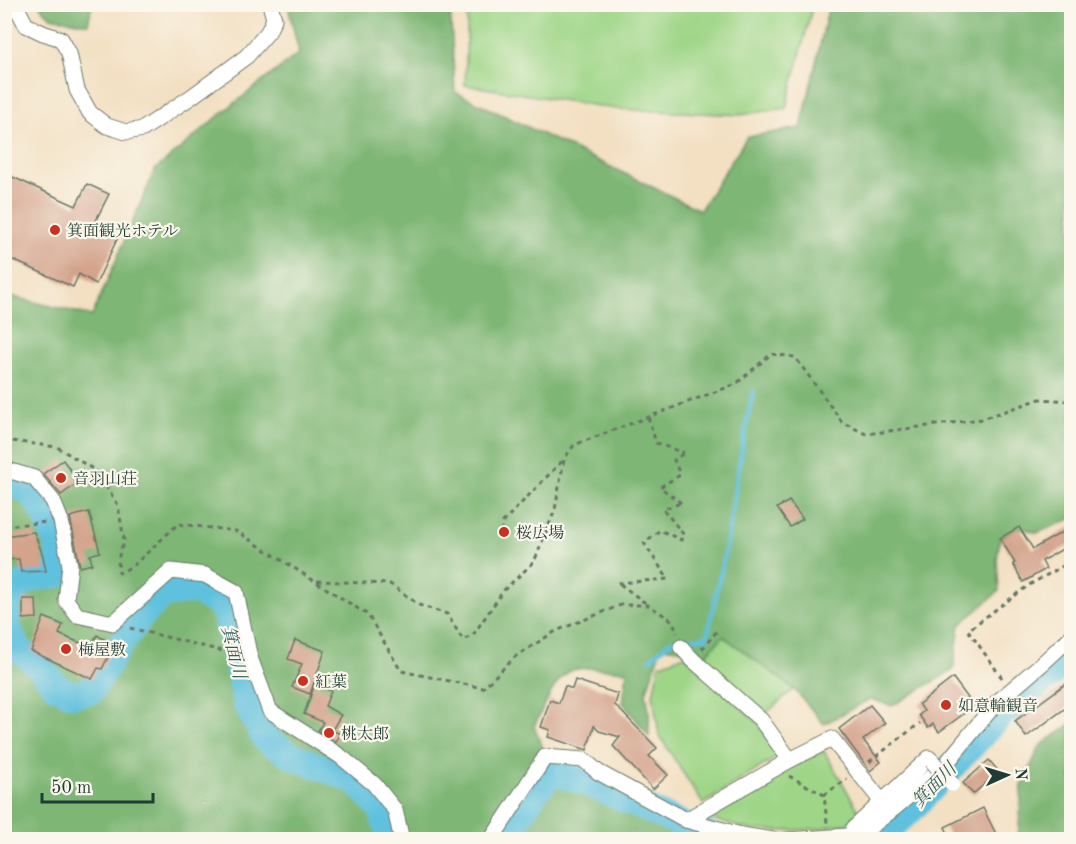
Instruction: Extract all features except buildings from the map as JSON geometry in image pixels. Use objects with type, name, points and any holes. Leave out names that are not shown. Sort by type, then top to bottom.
[{"type":"street","points":[[15,4],[26,25],[61,39],[69,53],[77,90],[90,113],[107,126],[126,132],[143,129],[247,56],[268,32],[273,19],[270,4]]},
{"type":"street","points":[[4,469],[34,478],[53,501],[61,521],[70,564],[66,600],[77,615],[112,624],[171,571],[205,575],[236,592],[250,658],[270,711],[340,756],[375,784],[395,810],[402,840]]},
{"type":"street","points":[[788,840],[847,836],[864,832],[945,765],[995,704],[1071,636]]},
{"type":"street","points":[[680,641],[693,660],[761,720],[790,760]]},
{"type":"street","points":[[686,819],[832,739],[882,802]]},
{"type":"street","points":[[491,840],[545,757],[584,759],[598,772],[686,819],[741,835],[773,840]]},
{"type":"street","points":[[847,836],[929,758],[952,784]]},
{"type":"path","points":[[501,532],[503,522],[564,459],[574,445],[735,384],[771,354],[795,357],[842,422],[866,434],[982,419],[1040,399],[1071,401]]},
{"type":"path","points":[[648,417],[656,443],[684,453],[674,460],[680,475],[660,487],[681,503],[663,509],[684,535],[681,540],[660,530],[644,543],[668,579],[618,583],[673,621],[680,641]]},
{"type":"path","points":[[4,440],[57,447],[96,471],[118,505],[124,540],[118,559],[119,573],[133,566],[178,524],[236,531],[368,615],[402,671],[483,688],[516,656],[556,631],[621,605],[648,605]]},
{"type":"path","points":[[317,581],[390,585],[419,605],[447,614],[463,640],[473,634],[504,590],[534,562],[555,510],[564,459]]},
{"type":"path","points":[[4,526],[40,523]]},
{"type":"path","points":[[1003,680],[968,630],[1029,585],[1071,561]]},
{"type":"path","points":[[121,626],[237,655]]},
{"type":"path","points":[[693,660],[717,631]]},
{"type":"path","points":[[857,771],[920,723]]},
{"type":"path","points":[[789,777],[824,795]]},
{"type":"path","points":[[824,795],[842,782]]},
{"type":"path","points":[[824,795],[828,837]]},
{"type":"green space","points":[[468,4],[813,5],[786,108],[740,115],[617,109],[465,85]]},
{"type":"green space","points":[[39,5],[92,5],[88,24],[51,17]]},
{"type":"green space","points":[[288,5],[450,5],[455,92],[700,210],[747,137],[801,128],[829,5],[1071,5],[1071,519],[1037,533],[1019,527],[1000,538],[997,560],[999,591],[960,625],[953,670],[892,706],[870,699],[824,724],[794,689],[723,636],[700,661],[681,649],[661,647],[646,693],[649,736],[623,703],[627,671],[582,668],[564,675],[549,696],[534,726],[555,778],[691,839],[5,840],[5,295],[92,316],[155,170],[222,113],[299,53]]},
{"type":"green space","points":[[723,636],[794,689],[764,715],[700,662]]},
{"type":"green space","points":[[684,655],[759,724],[780,755],[703,804],[659,735],[653,695],[659,665]]},
{"type":"green space","points":[[1071,724],[1071,839],[1018,839],[1022,785],[1040,746]]},
{"type":"green space","points":[[824,751],[860,813],[849,823],[817,829],[752,830],[702,817],[778,773]]},
{"type":"waterway","points":[[650,659],[670,641],[707,637],[727,542],[753,391]]},
{"type":"waterway","name":"箕面川","points":[[4,482],[29,490],[44,511],[58,546],[60,574],[30,579],[11,592],[7,607],[7,626],[18,649],[36,663],[57,687],[73,694],[91,691],[121,643],[141,616],[162,595],[195,590],[223,606],[246,703],[266,740],[291,755],[356,781],[381,809],[392,840]]},
{"type":"waterway","name":"箕面川","points":[[876,840],[911,810],[1003,713],[1072,658]]},
{"type":"waterway","name":"箕面川","points":[[504,840],[535,792],[553,772],[580,780],[719,840]]},
{"type":"place","name":"箕面観光ホテル","points":[[55,230]]},
{"type":"place","name":"音羽山荘","points":[[61,478]]},
{"type":"place","name":"桜広場","points":[[504,532]]},
{"type":"place","name":"梅屋敷","points":[[66,649]]},
{"type":"place","name":"紅葉","points":[[303,681]]},
{"type":"place","name":"如意輪観音","points":[[946,705]]},
{"type":"place","name":"桃太郎","points":[[329,733]]}]
